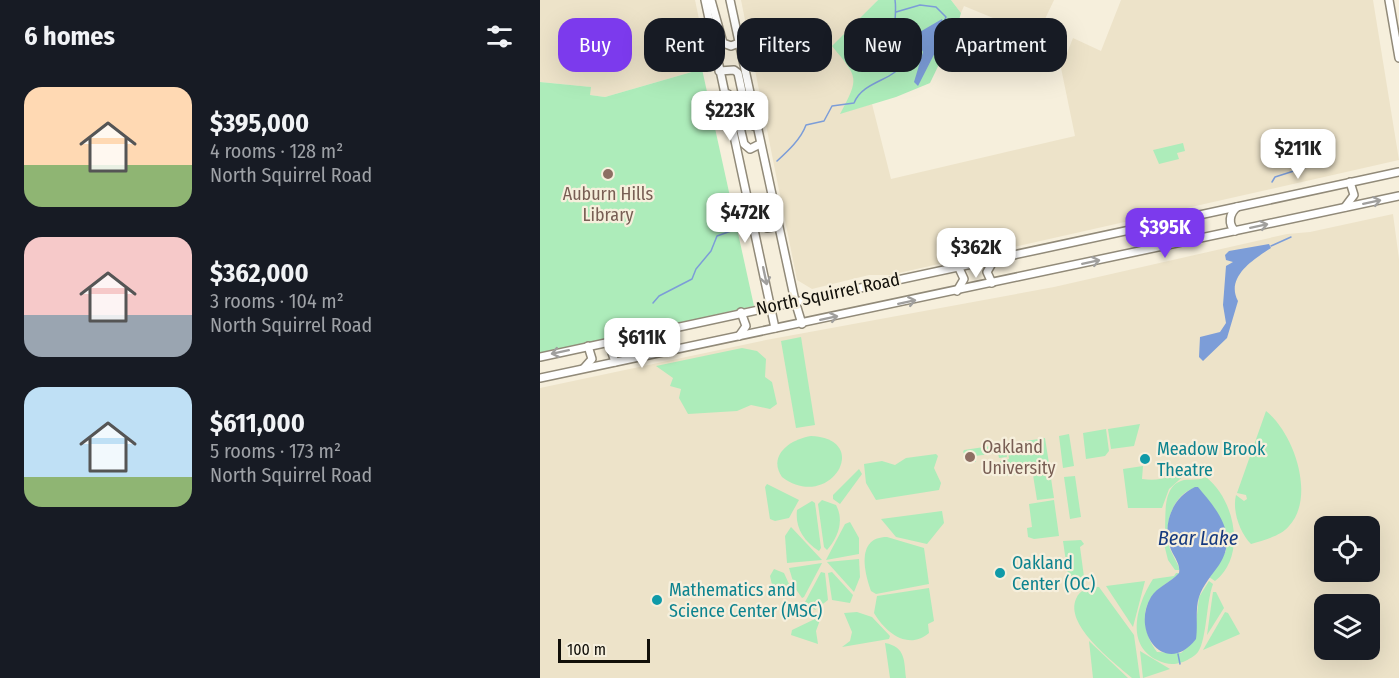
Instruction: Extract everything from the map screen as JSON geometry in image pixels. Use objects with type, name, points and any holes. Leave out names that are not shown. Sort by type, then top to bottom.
[{"type":"main road","points":[[705,0],[709,18]]},
{"type":"main road","points":[[711,0],[723,43],[731,46],[737,44]]},
{"type":"main road","points":[[730,0],[737,33]]},
{"type":"main road","points":[[1389,0],[1399,58]]},
{"type":"main road","points":[[725,71],[734,70],[738,74],[747,115],[758,130]]},
{"type":"main road","points":[[719,72],[725,89],[775,328]]},
{"type":"main road","points":[[745,72],[802,324]]},
{"type":"main road","points":[[725,89],[735,106],[744,144],[750,149],[760,144]]},
{"type":"main road","name":"North Squirrel Road","points":[[540,357],[1399,172]]},
{"type":"main road","points":[[1346,207],[1354,195],[1350,182]]},
{"type":"main road","name":"North Squirrel Road","points":[[540,378],[1399,196]]},
{"type":"main road","points":[[1235,231],[1230,217],[1239,206]]},
{"type":"main road","points":[[1185,217],[1192,231],[1185,242]]},
{"type":"main road","points":[[752,218],[767,228],[773,226],[777,219]]},
{"type":"main road","points":[[992,283],[987,272],[995,258]]},
{"type":"main road","points":[[957,291],[963,279],[958,266]]},
{"type":"main road","points":[[739,336],[746,326],[741,312]]},
{"type":"main road","points":[[615,362],[611,350],[620,339]]},
{"type":"main road","points":[[585,368],[592,359],[588,346]]},
{"type":"shaded area","points":[[540,0],[695,0],[699,18],[644,18],[644,72],[692,72],[605,97],[590,95],[590,87],[540,82]]},
{"type":"shaded area","points":[[741,0],[878,0],[860,18],[844,18],[844,35],[833,46],[844,60],[844,72],[852,72],[855,86],[841,113],[872,104],[891,179],[1075,136],[1062,72],[1067,72],[1067,53],[1073,38],[1101,51],[1121,0],[1373,0],[1399,160],[890,275],[869,275],[812,289],[797,280],[755,72],[832,72],[832,18],[745,18]]},
{"type":"shaded area","points":[[951,0],[1054,0],[1046,18],[993,18],[964,6],[961,13]]},
{"type":"shaded area","name":"Oakland University","points":[[1393,214],[1399,259],[1399,678],[540,678],[540,388],[766,340],[1054,287],[1287,234],[1310,232]]},
{"type":"green space","points":[[878,0],[951,0],[961,13],[960,18],[934,18],[935,72],[930,83],[896,97],[840,114],[853,85],[851,72],[922,72],[922,18],[860,18]]},
{"type":"green space","points":[[844,34],[844,61],[832,46]]},
{"type":"green space","points":[[692,72],[703,72],[754,306],[540,354],[540,82],[591,87],[590,95],[605,97]]},
{"type":"green space","points":[[1183,143],[1185,151],[1177,153],[1179,159],[1159,164],[1153,150]]},
{"type":"green space","points":[[801,337],[815,425],[796,428],[781,341]]},
{"type":"green space","points":[[742,348],[757,351],[766,359],[765,377],[772,382],[777,404],[770,409],[751,405],[737,411],[688,414],[679,398],[681,389],[670,386],[673,378],[656,366]]},
{"type":"green space","points":[[1266,411],[1276,421],[1293,449],[1301,483],[1301,499],[1297,514],[1286,529],[1272,537],[1251,544],[1243,534],[1238,521],[1235,501],[1236,495],[1244,501],[1247,499],[1246,495],[1237,493]]},
{"type":"green space","points":[[1140,424],[1134,446],[1111,449],[1108,429]]},
{"type":"green space","points":[[1106,429],[1109,451],[1105,456],[1086,459],[1083,433]]},
{"type":"green space","points":[[1069,434],[1074,466],[1063,468],[1059,436]]},
{"type":"green space","points":[[811,436],[830,440],[840,449],[842,460],[838,471],[828,481],[815,486],[799,486],[782,477],[777,462],[783,449],[789,444]]},
{"type":"green space","points":[[1045,438],[1050,470],[1002,476],[1000,461],[1009,459],[1007,444]]},
{"type":"green space","points":[[1004,444],[1007,457],[999,458],[998,453],[975,456],[976,462],[970,462],[963,452],[964,450]]},
{"type":"green space","points":[[936,454],[938,456],[934,468],[941,483],[939,490],[876,500],[866,483],[864,464],[882,461],[895,465],[906,458]]},
{"type":"green space","points":[[1143,466],[1142,479],[1149,480],[1188,472],[1169,489],[1162,508],[1128,508],[1123,469]]},
{"type":"green space","points":[[859,469],[862,474],[840,504],[833,499],[833,495]]},
{"type":"green space","points":[[1050,472],[1054,498],[1037,500],[1033,475]]},
{"type":"green space","points":[[1075,476],[1081,517],[1070,519],[1064,477]]},
{"type":"green space","points":[[1206,477],[1224,499],[1233,528],[1234,543],[1231,557],[1225,570],[1215,581],[1209,577],[1226,551],[1198,487],[1182,495],[1176,502],[1169,520],[1168,540],[1180,570],[1175,570],[1168,560],[1161,532],[1165,532],[1167,501],[1172,488],[1184,480]]},
{"type":"green space","points":[[767,484],[799,500],[789,518],[775,521],[770,519],[765,487]]},
{"type":"green space","points":[[822,500],[836,505],[840,516],[837,534],[827,550],[824,547],[818,504]]},
{"type":"green space","points":[[1054,500],[1059,536],[1034,539],[1028,537],[1027,528],[1032,527],[1029,504]]},
{"type":"green space","points":[[812,501],[815,503],[821,548],[819,551],[804,538],[797,522],[797,510]]},
{"type":"green space","points":[[942,511],[944,523],[927,544],[896,537],[881,519]]},
{"type":"green space","points":[[850,522],[859,538],[859,554],[826,560],[845,524]]},
{"type":"green space","points":[[791,527],[822,560],[787,563],[785,536]]},
{"type":"green space","points":[[887,537],[924,548],[929,584],[876,594],[871,591],[866,575],[866,549],[877,539]]},
{"type":"green space","points":[[1081,540],[1084,544],[1080,547],[1084,577],[1089,578],[1069,583],[1063,541]]},
{"type":"green space","points":[[859,559],[860,577],[854,592],[827,562]]},
{"type":"green space","points":[[822,563],[802,598],[795,588],[789,568]]},
{"type":"green space","points":[[774,569],[784,573],[789,584],[783,595],[775,598],[770,576]]},
{"type":"green space","points":[[821,572],[825,573],[828,600],[815,610],[805,602]]},
{"type":"green space","points":[[832,572],[853,595],[850,603],[832,600],[828,573]]},
{"type":"green space","points":[[1179,573],[1151,598],[1145,613],[1146,629],[1157,652],[1181,653],[1194,641],[1199,597],[1209,581],[1213,584],[1203,639],[1198,652],[1183,662],[1170,664],[1157,660],[1147,653],[1140,644],[1137,622],[1143,599],[1153,579],[1174,576]]},
{"type":"green space","points":[[1145,581],[1133,627],[1106,586]]},
{"type":"green space","points":[[1099,587],[1134,635],[1140,678],[1132,678],[1109,659],[1091,640],[1077,619],[1074,609],[1080,593],[1085,589]]},
{"type":"green space","points":[[929,588],[934,621],[928,624],[929,633],[921,638],[905,640],[898,637],[884,627],[874,613],[877,596]]},
{"type":"green space","points":[[1213,592],[1216,592],[1224,608],[1207,635]]},
{"type":"green space","points":[[857,612],[872,617],[890,636],[889,639],[842,647],[850,641],[852,632],[844,613]]},
{"type":"green space","points":[[1225,612],[1228,613],[1240,634],[1203,650]]},
{"type":"green space","points":[[817,618],[820,620],[816,631],[818,644],[791,635],[792,630]]},
{"type":"green space","points":[[1089,641],[1128,678],[1093,678]]},
{"type":"green space","points":[[885,643],[897,648],[903,656],[906,678],[890,678]]},
{"type":"green space","points":[[1140,651],[1170,669],[1143,678]]},
{"type":"water","points":[[934,24],[934,55],[918,86],[914,82],[917,72],[922,72],[922,31]]},
{"type":"water","points":[[1269,244],[1271,248],[1250,263],[1238,277],[1235,292],[1238,301],[1227,338],[1203,361],[1199,357],[1200,337],[1220,332],[1226,323],[1223,305],[1226,266],[1233,262],[1226,260],[1225,255],[1229,251]]},
{"type":"water","name":"Bear Lake","points":[[1198,487],[1218,514],[1223,523],[1227,543],[1225,554],[1199,597],[1196,639],[1185,650],[1173,654],[1163,652],[1154,646],[1145,624],[1146,610],[1154,593],[1179,573],[1179,566],[1170,547],[1167,529],[1175,504],[1187,491]]},
{"type":"waterway","points":[[777,161],[798,140],[806,125],[824,121],[832,106],[854,103],[865,89],[899,68],[902,58],[895,33],[895,0]]},
{"type":"waterway","points":[[896,12],[920,5],[936,7],[946,18]]},
{"type":"waterway","points":[[1272,182],[1275,177],[1319,163],[1312,147]]},
{"type":"waterway","points":[[653,303],[659,296],[692,279],[696,269],[711,251],[717,236],[731,231],[736,224]]},
{"type":"waterway","points":[[1271,246],[1291,237]]},
{"type":"waterway","points":[[1178,654],[1180,664]]},
{"type":"place","name":"Auburn Hills Library","points":[[608,174]]},
{"type":"place","name":"Oakland University","points":[[970,457]]},
{"type":"place","name":"Meadow Brook Theatre","points":[[1145,459]]},
{"type":"place","name":"Oakland Center (OC)","points":[[1000,573]]},
{"type":"place","name":"Mathematics and Science Center (MSC)","points":[[657,600]]}]
